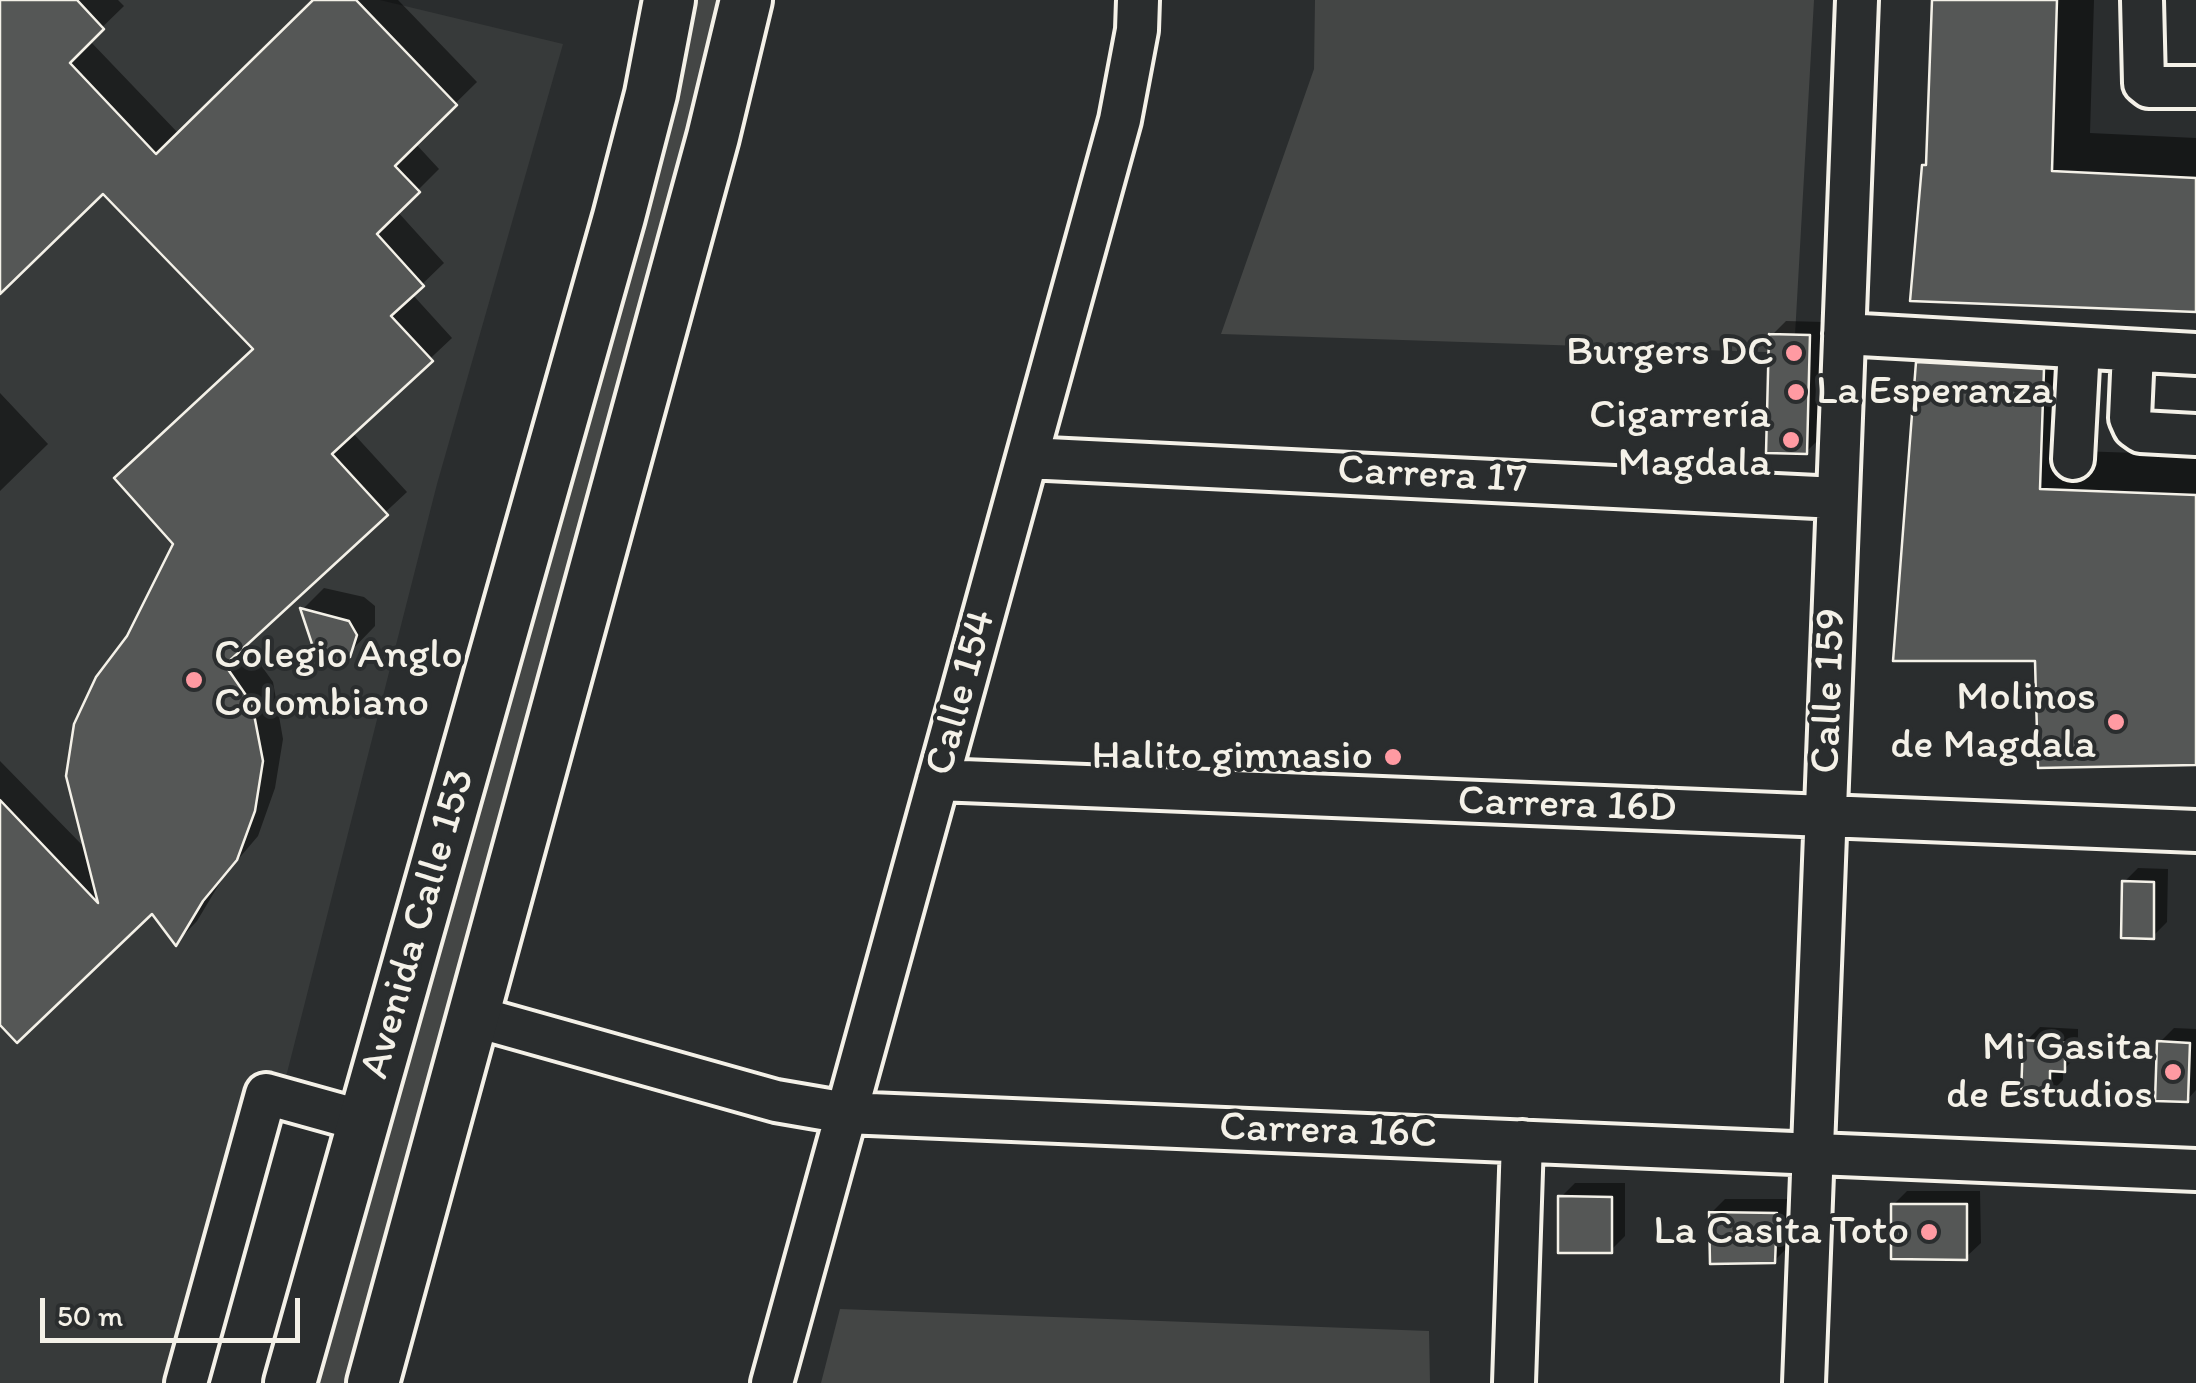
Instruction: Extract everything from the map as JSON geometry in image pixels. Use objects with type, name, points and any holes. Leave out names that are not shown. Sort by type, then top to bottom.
[{"type":"main road","name":"Avenida Calle 153","points":[[290,1383],[624,200],[651,94],[669,0]]},
{"type":"main road","name":"Avenida Calle 153","points":[[373,1383],[713,137],[746,0]]},
{"type":"street","name":"Calle 154","points":[[772,1383],[1120,120],[1137,30],[1138,0]]},
{"type":"street","name":"Calle 159","points":[[1804,1383],[1857,0]]},
{"type":"street","points":[[2142,0],[2144,83],[2196,88]]},
{"type":"street","points":[[1844,334],[2196,354]]},
{"type":"street","points":[[2073,459],[2079,348]]},
{"type":"street","points":[[2133,352],[2130,418],[2134,427],[2140,432],[2196,435]]},
{"type":"street","name":"Carrera 17","points":[[1027,458],[1838,498]]},
{"type":"street","name":"Carrera 16D","points":[[938,780],[2196,831]]},
{"type":"street","name":"Carrera 16C","points":[[473,1016],[776,1100],[846,1113],[2196,1170]]},
{"type":"street","points":[[186,1383],[266,1094],[364,1121]]},
{"type":"street","points":[[1514,1383],[1522,1141]]},
{"type":"shaded area","name":"Colegio Anglo Colombiano","points":[[0,0],[380,0],[563,44],[437,484],[208,1383],[0,1383]]},
{"type":"shaded area","points":[[690,0],[726,0],[355,1383],[304,1383]]},
{"type":"shaded area","points":[[1315,0],[1814,0],[1794,353],[1221,334],[1314,69]]},
{"type":"shaded area","points":[[840,1309],[1429,1331],[1430,1383],[821,1383]]},
{"type":"building","points":[[0,0],[77,0],[104,29],[70,63],[156,154],[313,0],[356,0],[457,105],[395,166],[420,192],[377,234],[424,286],[391,316],[433,361],[332,454],[388,515],[225,665],[252,704],[263,761],[255,811],[237,860],[203,901],[176,946],[152,914],[17,1043],[0,1025],[0,800],[98,903],[66,776],[74,724],[96,677],[127,636],[173,544],[114,478],[253,349],[103,194],[0,294]]},
{"type":"building","points":[[1932,0],[2057,0],[2052,171],[2196,178],[2196,312],[1910,301],[1922,165],[1926,165]]},
{"type":"building","points":[[1769,334],[1810,335],[1807,454],[1766,453]]},
{"type":"building","points":[[1916,362],[2044,369],[2040,489],[2196,495],[2196,765],[2038,768],[2035,661],[1893,661]]},
{"type":"building","points":[[300,608],[349,621],[357,635],[350,657],[329,663],[316,656]]},
{"type":"building","points":[[2122,881],[2154,882],[2154,939],[2121,938]]},
{"type":"building","points":[[2023,1040],[2065,1043],[2065,1072],[2050,1071],[2050,1096],[2021,1095]]},
{"type":"building","name":"Mi Gasita de Estudios","points":[[2157,1041],[2190,1043],[2188,1102],[2155,1101]]},
{"type":"building","points":[[1558,1196],[1612,1197],[1612,1253],[1558,1253]]},
{"type":"building","name":"La Casita Toto","points":[[1891,1204],[1967,1204],[1967,1260],[1891,1259]]},
{"type":"building","points":[[1709,1212],[1777,1213],[1775,1263],[1710,1264]]},
{"type":"place","name":"Burgers DC","points":[[1794,353]]},
{"type":"place","name":"La Esperanza","points":[[1796,392]]},
{"type":"place","name":"Cigarrería Magdala","points":[[1791,440]]},
{"type":"place","name":"Colegio Anglo Colombiano","points":[[194,680]]},
{"type":"place","name":"Molinos de Magdala","points":[[2116,722]]},
{"type":"place","name":"Halito gimnasio","points":[[1393,757]]},
{"type":"place","name":"Mi Gasita de Estudios","points":[[2173,1072]]},
{"type":"place","name":"La Casita Toto","points":[[1929,1232]]}]
